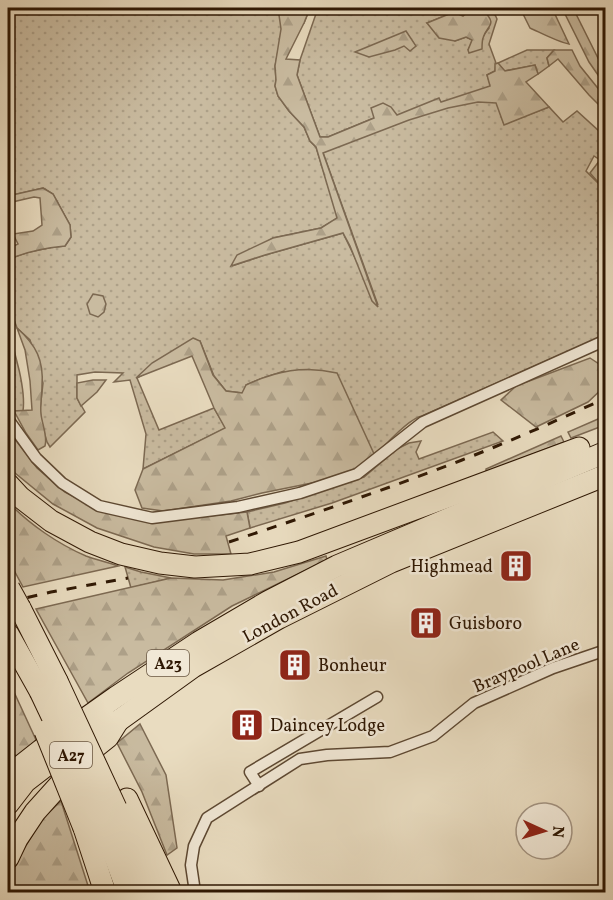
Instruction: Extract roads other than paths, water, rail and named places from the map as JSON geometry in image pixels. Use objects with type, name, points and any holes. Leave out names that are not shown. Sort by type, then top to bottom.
[{"type":"highway","points":[[8,484],[20,497],[51,521],[90,542],[121,554],[160,563],[195,567],[250,564],[299,552],[606,438]]},
{"type":"highway","name":"London Road","points":[[8,776],[125,691],[200,642],[269,601],[338,566],[606,452]]},
{"type":"highway","name":"London Road","points":[[8,804],[25,782],[100,724],[118,721],[193,667],[279,618],[392,562],[606,475]]},
{"type":"highway","name":"A27","points":[[8,587],[20,608],[42,690],[59,729],[141,869],[148,892]]},
{"type":"highway","name":"A27","points":[[9,638],[42,690],[94,735],[107,814],[128,892]]},
{"type":"highway","points":[[8,858],[17,839],[35,812],[88,753],[108,737],[118,721]]},
{"type":"highway","name":"A27","points":[[105,892],[107,814]]},
{"type":"highway","name":"A27","points":[[107,814],[171,892]]},
{"type":"street","points":[[8,419],[36,458],[62,483],[99,506],[152,518],[238,507],[300,493],[357,474],[423,422],[606,340]]},
{"type":"street","name":"Braypool Lane","points":[[195,892],[191,865],[194,846],[207,818],[300,759],[327,755],[390,752],[433,736],[474,703],[553,668],[606,650]]},
{"type":"street","points":[[258,786],[250,772],[377,697]]},
{"type":"railway","points":[[229,542],[433,471],[516,438],[606,398]]},
{"type":"railway","points":[[8,602],[128,578]]},
{"type":"place","name":"Highmead","points":[[516,566]]},
{"type":"place","name":"Guisboro","points":[[426,623]]},
{"type":"place","name":"Bonheur","points":[[295,665]]},
{"type":"place","name":"Daincey Lodge","points":[[247,725]]}]
